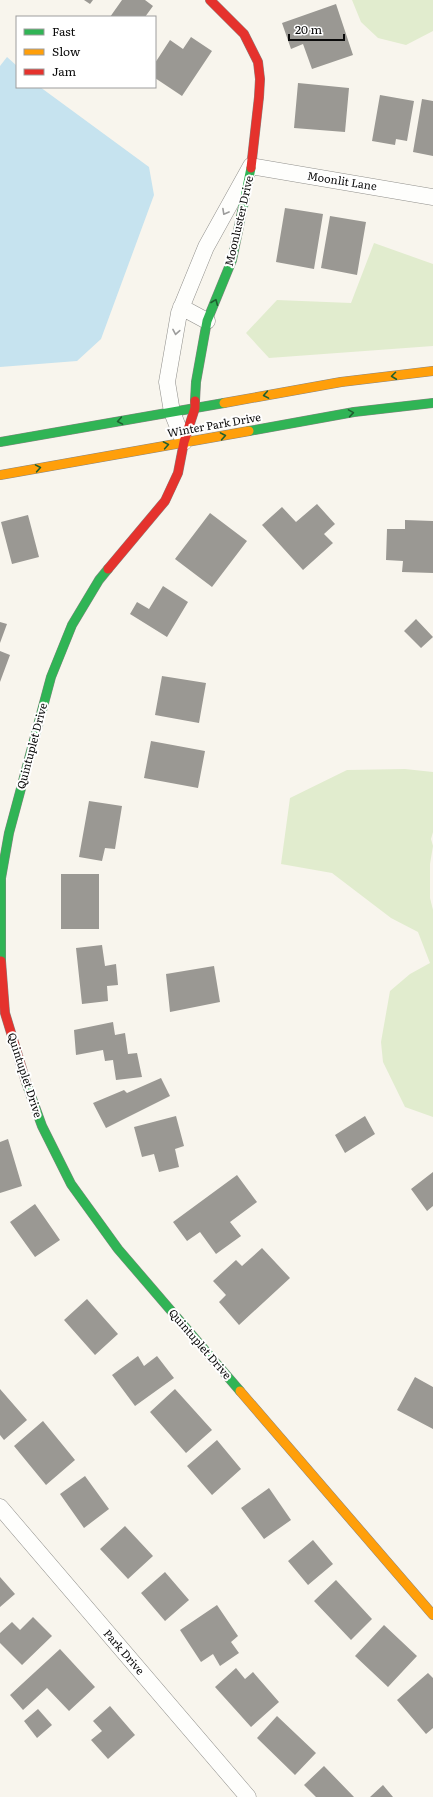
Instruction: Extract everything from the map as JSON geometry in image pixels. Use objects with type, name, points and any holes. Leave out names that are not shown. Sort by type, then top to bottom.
[{"type":"street","name":"Moonluster Drive","points":[[195,408],[196,382],[207,321],[232,260],[251,166],[260,79],[258,62],[244,34],[210,0]]},
{"type":"street","name":"Moonluster Drive","points":[[172,412],[167,382],[181,307],[206,247],[251,166]]},
{"type":"street","name":"Moonlit Lane","points":[[251,166],[433,197]]},
{"type":"street","points":[[181,307],[207,321]]},
{"type":"street","name":"Winter Park Drive","points":[[0,442],[341,382],[433,371]]},
{"type":"street","name":"Winter Park Drive","points":[[0,475],[354,412],[433,403]]},
{"type":"street","name":"Quintuplet Drive","points":[[195,408],[184,442],[178,473],[165,501],[99,580],[72,625],[51,677],[9,833],[1,878],[0,947],[5,1013],[19,1063],[42,1126],[71,1184],[118,1249],[433,1615]]},
{"type":"street","points":[[172,412],[184,442]]},
{"type":"street","name":"Park Drive","points":[[0,1507],[248,1797]]},
{"type":"green space","points":[[352,0],[433,0],[433,31],[406,45],[378,38],[361,22]]},
{"type":"green space","points":[[374,243],[433,264],[433,346],[269,358],[246,333],[277,300],[351,303]]},
{"type":"green space","points":[[405,769],[433,772],[433,832],[431,839],[433,846],[430,864],[430,898],[433,910],[433,1117],[405,1107],[383,1062],[381,1042],[390,991],[410,974],[430,963],[418,932],[391,918],[332,873],[281,864],[290,798],[347,770]]},
{"type":"water","points":[[7,57],[16,65],[16,88],[41,88],[149,167],[154,195],[101,339],[77,361],[0,367],[0,66]]},
{"type":"building","points":[[84,0],[93,0],[90,4]]},
{"type":"building","points":[[122,0],[145,0],[153,6],[146,16],[111,16]]},
{"type":"building","points":[[336,4],[353,55],[312,69],[303,44],[291,49],[282,23]]},
{"type":"building","points":[[191,37],[212,51],[182,96],[156,79],[156,61],[170,40],[183,49]]},
{"type":"building","points":[[298,83],[349,88],[345,132],[294,128]]},
{"type":"building","points":[[380,95],[414,101],[407,141],[396,139],[395,145],[372,141]]},
{"type":"building","points":[[422,99],[433,101],[433,156],[413,152]]},
{"type":"building","points":[[285,208],[323,214],[314,269],[276,262]]},
{"type":"building","points":[[330,216],[366,222],[357,275],[321,268]]},
{"type":"building","points":[[317,504],[335,524],[324,534],[333,543],[303,570],[262,525],[282,507],[296,522]]},
{"type":"building","points":[[210,513],[247,541],[212,587],[175,559]]},
{"type":"building","points":[[28,515],[39,557],[12,564],[1,522]]},
{"type":"building","points":[[405,520],[433,521],[433,573],[402,572],[403,561],[386,560],[387,529],[405,529]]},
{"type":"building","points":[[163,586],[188,602],[167,637],[130,614],[137,602],[149,609]]},
{"type":"building","points":[[416,619],[433,637],[421,648],[404,631]]},
{"type":"building","points":[[0,622],[7,624],[0,643]]},
{"type":"building","points":[[0,651],[10,655],[0,682]]},
{"type":"building","points":[[162,676],[206,683],[199,723],[155,715]]},
{"type":"building","points":[[151,741],[205,751],[198,788],[144,778]]},
{"type":"building","points":[[89,801],[122,806],[115,849],[105,848],[102,861],[79,857]]},
{"type":"building","points":[[61,874],[99,874],[99,929],[61,929]]},
{"type":"building","points":[[102,945],[105,966],[116,964],[118,985],[107,986],[108,1001],[82,1004],[76,948]]},
{"type":"building","points":[[214,966],[220,1002],[170,1012],[166,974]]},
{"type":"building","points":[[113,1022],[115,1035],[125,1033],[128,1054],[137,1053],[142,1077],[116,1080],[113,1060],[105,1061],[103,1050],[76,1055],[74,1030]]},
{"type":"building","points":[[161,1078],[170,1096],[106,1128],[93,1103],[124,1090],[127,1093]]},
{"type":"building","points":[[176,1116],[184,1146],[175,1149],[179,1167],[159,1172],[154,1154],[142,1157],[134,1127]]},
{"type":"building","points":[[365,1116],[375,1134],[345,1153],[335,1135]]},
{"type":"building","points":[[8,1139],[22,1186],[0,1193],[0,1142]]},
{"type":"building","points":[[433,1172],[433,1206],[427,1211],[411,1189]]},
{"type":"building","points":[[237,1175],[257,1202],[230,1222],[241,1236],[216,1254],[200,1232],[187,1241],[173,1222]]},
{"type":"building","points":[[35,1204],[60,1240],[35,1257],[10,1222]]},
{"type":"building","points":[[262,1248],[290,1278],[239,1325],[219,1302],[226,1295],[213,1281],[236,1260],[242,1266]]},
{"type":"building","points":[[87,1299],[118,1334],[95,1355],[64,1320]]},
{"type":"building","points":[[138,1356],[144,1366],[157,1356],[174,1378],[135,1406],[112,1375]]},
{"type":"building","points":[[415,1377],[433,1387],[433,1429],[397,1410]]},
{"type":"building","points":[[0,1389],[27,1420],[4,1440],[0,1435]]},
{"type":"building","points":[[175,1389],[212,1430],[186,1453],[150,1412]]},
{"type":"building","points":[[43,1421],[75,1460],[46,1485],[14,1446]]},
{"type":"building","points":[[217,1440],[241,1469],[212,1495],[187,1466]]},
{"type":"building","points":[[85,1476],[109,1509],[84,1528],[60,1494]]},
{"type":"building","points":[[269,1488],[291,1520],[264,1539],[241,1508]]},
{"type":"building","points":[[125,1526],[153,1556],[128,1579],[100,1549]]},
{"type":"building","points":[[313,1540],[333,1564],[308,1585],[288,1561]]},
{"type":"building","points":[[165,1572],[189,1600],[165,1621],[141,1593]]},
{"type":"building","points":[[0,1577],[15,1594],[0,1607]]},
{"type":"building","points":[[336,1580],[372,1619],[351,1640],[314,1601]]},
{"type":"building","points":[[217,1605],[238,1636],[231,1642],[239,1653],[220,1666],[213,1654],[201,1662],[180,1630]]},
{"type":"building","points":[[33,1617],[52,1636],[22,1665],[0,1643],[0,1633],[12,1622],[20,1630]]},
{"type":"building","points":[[384,1625],[417,1656],[388,1687],[355,1656]]},
{"type":"building","points":[[60,1649],[95,1687],[69,1711],[47,1688],[23,1710],[10,1695]]},
{"type":"building","points":[[236,1668],[245,1679],[253,1672],[279,1702],[251,1727],[215,1687]]},
{"type":"building","points":[[428,1673],[433,1678],[433,1728],[426,1734],[397,1700]]},
{"type":"building","points":[[110,1706],[135,1735],[108,1759],[91,1740],[102,1731],[93,1721]]},
{"type":"building","points":[[38,1709],[52,1725],[37,1738],[24,1721]]},
{"type":"building","points":[[277,1716],[316,1753],[295,1775],[257,1738]]},
{"type":"building","points":[[324,1766],[354,1797],[316,1797],[304,1785]]},
{"type":"building","points":[[383,1785],[393,1797],[370,1797]]},
{"type":"traffic: fast","points":[[195,401],[196,382],[207,321],[232,260],[251,168]]},
{"type":"traffic: fast","points":[[0,442],[224,403]]},
{"type":"traffic: fast","points":[[249,431],[354,412],[433,403]]},
{"type":"traffic: fast","points":[[1,961],[1,878],[9,833],[51,677],[72,625],[99,580],[108,569]]},
{"type":"traffic: fast","points":[[26,1082],[42,1126],[71,1184],[118,1249],[240,1391]]},
{"type":"traffic: slow","points":[[224,403],[341,382],[433,371]]},
{"type":"traffic: slow","points":[[0,475],[249,431]]},
{"type":"traffic: slow","points":[[240,1391],[433,1615]]},
{"type":"traffic: jam","points":[[210,0],[244,34],[258,62],[260,79],[259,97],[251,168]]},
{"type":"traffic: jam","points":[[108,569],[165,501],[178,473],[184,442],[195,408],[195,401]]},
{"type":"traffic: jam","points":[[1,961],[5,1013],[26,1082]]}]
